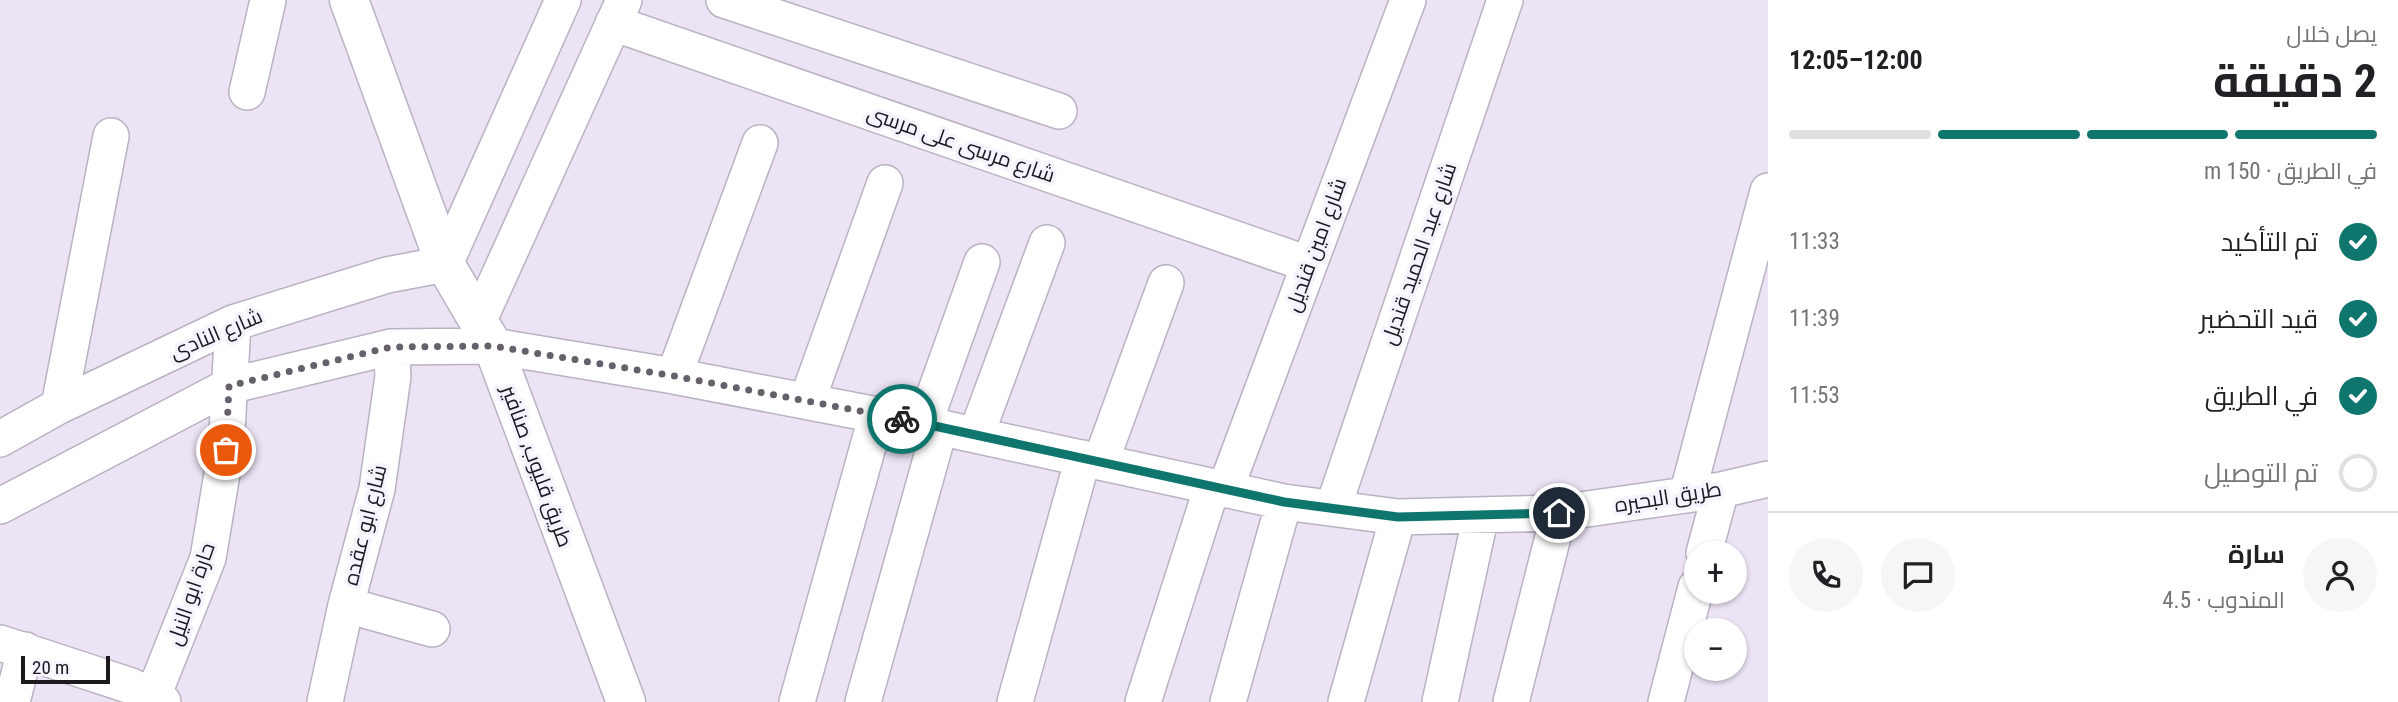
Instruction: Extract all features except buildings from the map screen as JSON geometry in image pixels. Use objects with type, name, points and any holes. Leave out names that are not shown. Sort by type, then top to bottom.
[{"type":"street","points":[[247,92],[268,0]]},
{"type":"street","name":"طريق قليوب, صنافير","points":[[349,0],[445,264],[486,333],[626,702]]},
{"type":"street","points":[[445,264],[563,0]]},
{"type":"street","points":[[724,0],[1059,111]]},
{"type":"street","name":"شارع امين قنديل","points":[[1143,702],[1219,488],[1408,0]]},
{"type":"street","name":"شارع عبد الحميد قنديل","points":[[1333,508],[1505,0]]},
{"type":"street","points":[[486,333],[618,12]]},
{"type":"street","name":"شارع مرسى على مرسى","points":[[618,12],[1308,264]]},
{"type":"street","points":[[59,406],[111,136]]},
{"type":"street","points":[[674,376],[760,143]]},
{"type":"street","points":[[807,401],[885,183]]},
{"type":"street","points":[[1687,495],[1768,191]]},
{"type":"street","points":[[976,435],[1047,243]]},
{"type":"street","points":[[863,702],[932,426],[982,262]]},
{"type":"street","name":"شارع النادى","points":[[0,439],[59,406],[233,323],[387,275],[445,264]]},
{"type":"street","points":[[1015,702],[1092,459],[1166,283]]},
{"type":"street","name":"حارة ابو النيل","points":[[143,696],[208,558],[226,450],[233,323]]},
{"type":"street","name":"طريق البحيره","points":[[0,506],[229,386],[391,347],[486,333],[674,376],[877,414],[1284,502],[1398,517],[1559,513],[1721,490],[1768,479]]},
{"type":"street","name":"شارع ابو عقده","points":[[325,702],[346,605],[377,489],[393,376],[391,347]]},
{"type":"street","points":[[797,702],[877,414]]},
{"type":"street","points":[[1707,541],[1721,490]]},
{"type":"street","points":[[1228,702],[1284,502]]},
{"type":"street","points":[[1511,702],[1559,513]]},
{"type":"street","points":[[1440,702],[1481,514]]},
{"type":"street","points":[[1346,702],[1398,517]]},
{"type":"street","points":[[1666,702],[1692,604]]},
{"type":"street","points":[[346,605],[432,629]]},
{"type":"street","points":[[12,702],[12,647],[143,696]]},
{"type":"way so far","points":[[226,450],[229,386],[391,347],[493,346],[674,376],[902,419]]},
{"type":"route","points":[[902,419],[1284,502],[1398,517],[1559,513]]}]
